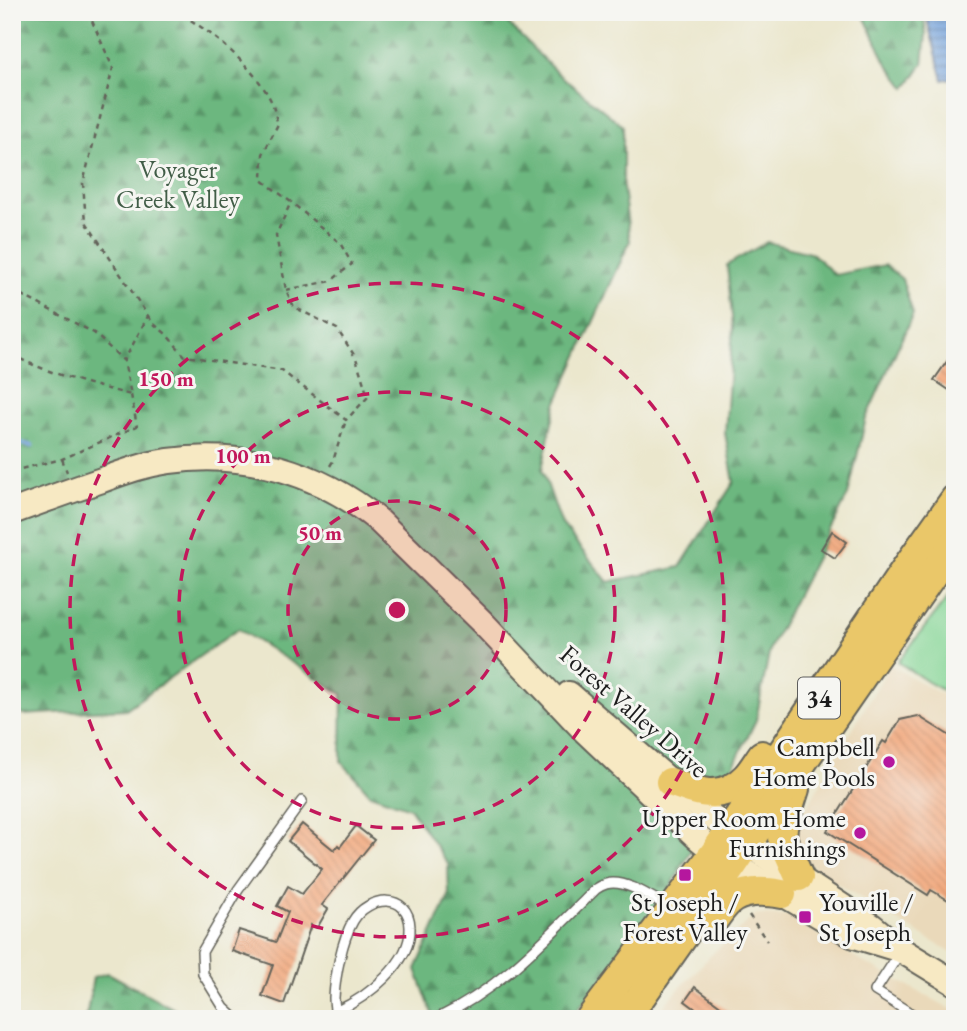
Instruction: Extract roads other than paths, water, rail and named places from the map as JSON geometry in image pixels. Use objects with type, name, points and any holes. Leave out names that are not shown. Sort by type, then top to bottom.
[{"type":"main road","points":[[670,782],[693,790],[722,794],[746,778],[943,495],[955,485]]},
{"type":"main road","name":"34","points":[[632,1008],[908,565],[955,499]]},
{"type":"main road","name":"34","points":[[590,1019],[672,910],[732,848],[804,760],[952,551]]},
{"type":"main road","points":[[632,1008],[665,982],[727,903],[744,894],[790,886],[782,838],[783,827],[804,760]]},
{"type":"street","name":"Forest Valley Drive","points":[[12,512],[132,470],[167,461],[218,458],[256,462],[320,483],[350,499],[378,520],[482,622],[585,731],[693,834],[732,848]]},
{"type":"street","name":"Forest Valley Drive","points":[[482,622],[534,663],[670,782],[732,848]]},
{"type":"street","points":[[732,848],[790,886],[852,935],[901,950],[955,983]]},
{"type":"lane","points":[[236,1019],[224,1008],[203,974],[202,952],[238,890],[302,801]]},
{"type":"lane","points":[[436,1019],[488,989],[527,958],[596,889],[606,884],[615,883],[634,888],[672,910]]},
{"type":"lane","points":[[390,900],[407,913],[410,925],[410,937],[400,961],[389,974],[335,1015],[338,972],[354,921],[360,911],[370,904],[390,900]]},
{"type":"lane","points":[[901,950],[875,991],[920,1019]]},
{"type":"water","points":[[925,12],[955,12],[955,77],[943,80]]},
{"type":"waterway","points":[[12,441],[32,446]]},
{"type":"place","name":"Campbell Home Pools","points":[[889,762]]},
{"type":"place","name":"Upper Room Home Furnishings","points":[[860,833]]},
{"type":"place","name":"St Joseph / Forest Valley","points":[[685,875]]},
{"type":"place","name":"Youville / St Joseph","points":[[805,917]]},
{"type":"park label","name":"Voyager Creek Valley","points":[[178,184]]}]
